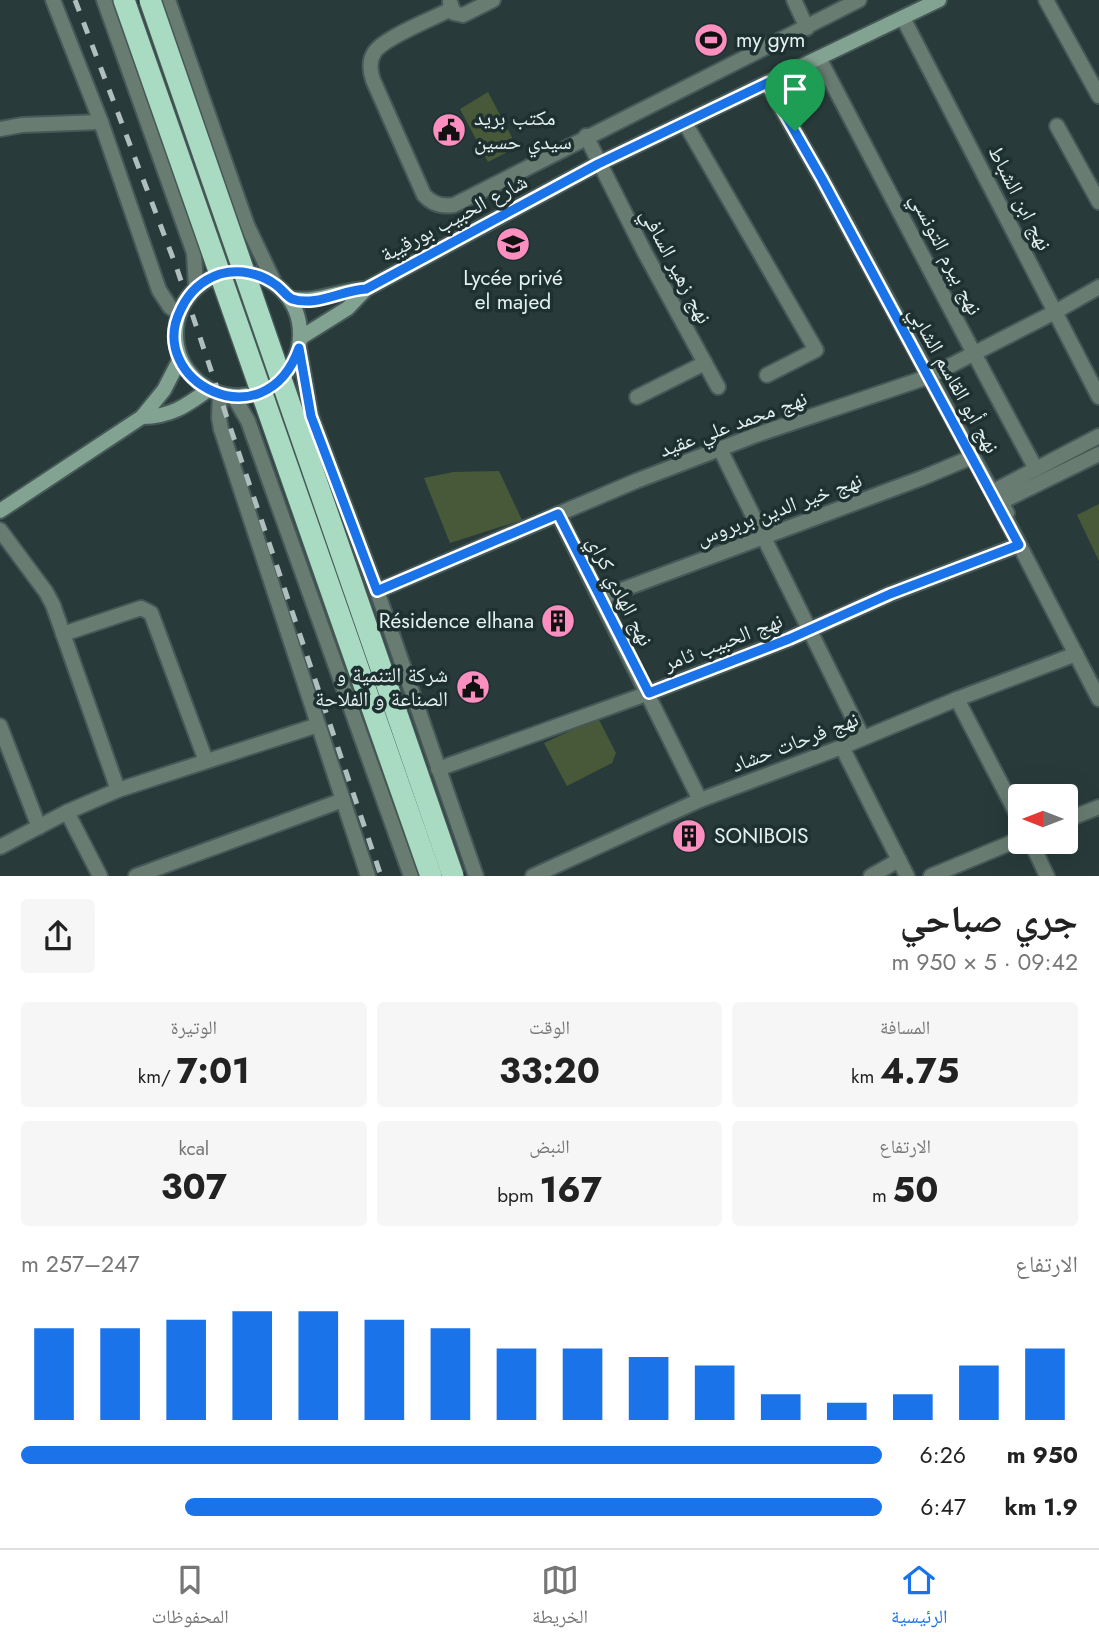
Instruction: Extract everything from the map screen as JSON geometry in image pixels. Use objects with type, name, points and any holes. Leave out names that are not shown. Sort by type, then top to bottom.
[{"type":"highway","points":[[124,0],[430,876]]},
{"type":"highway","points":[[150,0],[453,876]]},
{"type":"main road","name":"شارع الحبيب بورقيبة","points":[[299,343],[348,308],[366,289],[598,164],[939,0]]},
{"type":"main road","points":[[142,417],[166,415],[221,394],[256,394],[275,384],[290,368],[299,343],[298,317],[289,298],[275,284],[256,275],[235,272],[208,279],[196,287],[179,313],[176,336],[180,359],[196,382],[221,394]]},
{"type":"main road","name":"شارع الحبيب بورقيبة","points":[[289,298],[316,300],[366,289]]},
{"type":"main road","points":[[0,511],[142,417],[164,390],[180,359]]},
{"type":"street","points":[[53,0],[101,122],[159,290],[170,307],[179,313]]},
{"type":"street","points":[[104,0],[194,253],[196,287]]},
{"type":"street","points":[[168,0],[251,237],[275,284]]},
{"type":"street","points":[[493,0],[463,15],[458,15],[451,5],[384,42],[374,52],[370,66],[373,80],[428,199],[443,206],[454,205],[859,0]]},
{"type":"street","points":[[794,0],[807,28]]},
{"type":"street","points":[[1046,0],[1099,96]]},
{"type":"street","name":"نهج ابن الشباط","points":[[903,18],[1099,397]]},
{"type":"street","name":"نهج بيرم التونسي","points":[[819,58],[1036,470]]},
{"type":"street","name":"نهج أبو القاسم الشابي","points":[[767,83],[992,492],[1099,699]]},
{"type":"street","points":[[0,129],[22,125],[101,122]]},
{"type":"street","points":[[685,123],[816,350],[767,375]]},
{"type":"street","points":[[1058,126],[1099,202]]},
{"type":"street","name":"نهج زهير السافي","points":[[586,136],[598,164],[718,387]]},
{"type":"street","name":"نهج محمد علي عقيد","points":[[377,591],[720,449],[928,377],[1099,287]]},
{"type":"street","points":[[299,343],[311,416],[377,591],[475,876]]},
{"type":"street","points":[[637,397],[705,363]]},
{"type":"street","points":[[221,394],[221,429],[368,876]]},
{"type":"street","points":[[221,394],[248,421],[411,876]]},
{"type":"street","points":[[992,492],[1099,436]]},
{"type":"street","points":[[720,449],[863,738]]},
{"type":"street","points":[[1099,454],[1001,502],[1099,687]]},
{"type":"street","name":"نهج خير الدين بربروس","points":[[600,598],[972,457]]},
{"type":"street","name":"نهج الهادي كراي","points":[[558,514],[700,800]]},
{"type":"street","points":[[0,530],[47,592],[118,790]]},
{"type":"street","name":"نهج الحبيب ثامر","points":[[438,769],[649,693],[810,630],[890,594],[1019,545]]},
{"type":"street","points":[[63,634],[141,608],[151,613],[206,761]]},
{"type":"street","name":"نهج فرحات حشاد","points":[[533,876],[700,800],[1076,654]]},
{"type":"street","points":[[957,699],[1008,797]]},
{"type":"street","points":[[0,847],[66,812],[118,790],[318,725]]},
{"type":"street","points":[[0,726],[39,827]]},
{"type":"street","points":[[842,747],[907,876]]},
{"type":"street","points":[[136,876],[343,800]]},
{"type":"street","points":[[1078,815],[1099,807]]},
{"type":"street","points":[[66,812],[100,876]]},
{"type":"street","points":[[931,876],[1008,844]]},
{"type":"street","points":[[1037,854],[1047,876]]},
{"type":"street","points":[[871,876],[899,860]]},
{"type":"green space","points":[[488,92],[517,147],[488,162],[460,109]]},
{"type":"green space","points":[[499,471],[522,520],[450,543],[424,478],[453,472]]},
{"type":"green space","points":[[1099,504],[1099,561],[1077,515]]},
{"type":"green space","points":[[598,718],[616,753],[612,763],[567,786],[544,743]]},
{"type":"railway","points":[[75,0],[176,266],[381,876]]},
{"type":"place","name":"my gym","points":[[711,40]]},
{"type":"place","name":"مكتب بريد سيدي حسين","points":[[449,130]]},
{"type":"place","name":"Lycée privé el majed","points":[[513,244]]},
{"type":"place","name":"Résidence elhana","points":[[558,621]]},
{"type":"place","name":"شركة التنمية و الصناعة و الفلاحة","points":[[473,687]]},
{"type":"place","name":"SONIBOIS","points":[[689,836]]},
{"type":"route","points":[[767,83],[795,131],[1019,545],[890,594],[789,639],[649,693],[558,514],[377,591],[311,416],[299,348],[286,374],[263,392],[249,396],[220,395],[208,390],[196,382],[180,359],[175,328],[179,313],[196,287],[221,274],[249,273],[262,277],[275,284],[289,298],[298,300],[316,300],[366,289],[598,164],[767,83]]}]
